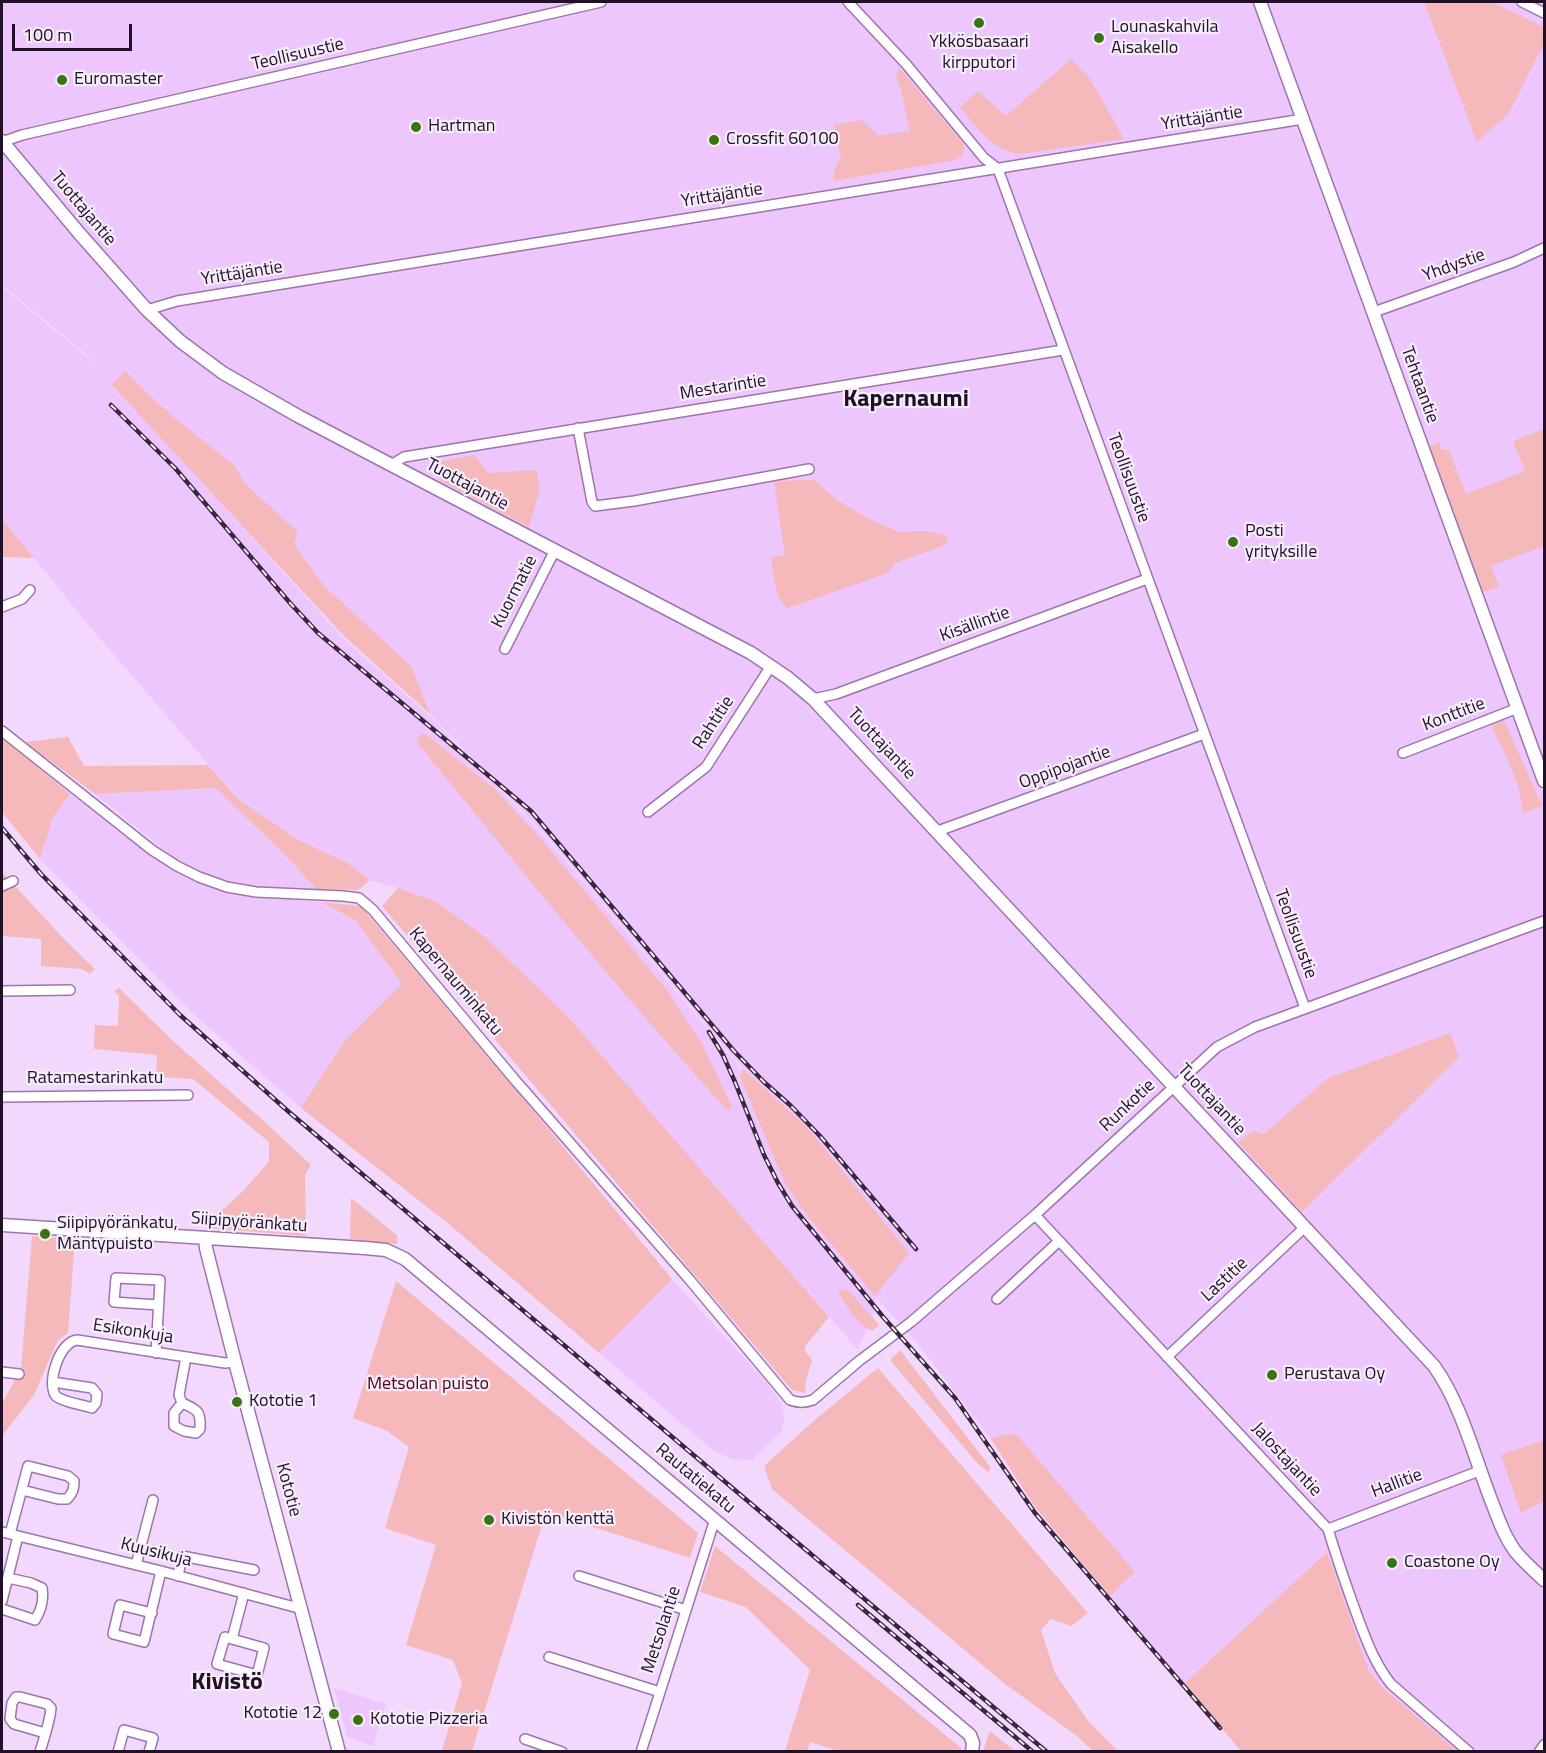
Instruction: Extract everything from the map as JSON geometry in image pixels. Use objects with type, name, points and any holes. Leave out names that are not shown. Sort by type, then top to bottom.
[{"type":"street","name":"Teollisuustie","points":[[2,141],[601,2]]},
{"type":"street","name":"Teollisuustie","points":[[848,2],[906,64],[984,158],[998,169],[1305,1008]]},
{"type":"street","name":"Tehtaantie","points":[[1260,2],[1545,781]]},
{"type":"street","points":[[1522,2],[1545,12]]},
{"type":"street","name":"Yrittäjäntie","points":[[147,310],[177,301],[1303,119]]},
{"type":"street","name":"Tuottajantie","points":[[2,141],[79,234],[147,310],[180,341],[223,373],[298,416],[751,653],[813,699],[1434,1366],[1446,1383],[1457,1406],[1479,1471],[1502,1527],[1515,1550],[1531,1569],[1545,1580]]},
{"type":"street","name":"Yhdystie","points":[[1374,312],[1503,266],[1545,248]]},
{"type":"street","name":"Mestarintie","points":[[392,465],[404,457],[1063,350]]},
{"type":"street","points":[[578,428],[592,502],[595,506],[809,469]]},
{"type":"street","name":"Kuormatie","points":[[505,649],[555,550]]},
{"type":"street","name":"Kisällintie","points":[[813,699],[836,694],[1147,579]]},
{"type":"street","points":[[2,607],[21,599],[30,590]]},
{"type":"street","name":"Rahtitie","points":[[648,812],[706,767],[771,666]]},
{"type":"street","name":"Konttitie","points":[[1403,753],[1518,708]]},
{"type":"street","name":"Kapernauminkatu","points":[[2,731],[152,850],[184,870],[215,883],[245,890],[359,898],[374,909],[515,1080],[790,1400]]},
{"type":"street","name":"Oppipojantie","points":[[938,831],[1204,734]]},
{"type":"street","points":[[2,886],[13,881]]},
{"type":"street","name":"Runkotie","points":[[790,1400],[798,1403],[813,1400],[859,1361],[911,1322],[1035,1215],[1217,1047],[1236,1035],[1305,1008],[1545,921]]},
{"type":"street","points":[[2,991],[70,990]]},
{"type":"street","name":"Ratamestarinkatu","points":[[2,1097],[188,1095]]},
{"type":"street","name":"Jalostajantie","points":[[1035,1215],[1328,1529],[1346,1585],[1374,1659],[1382,1673],[1469,1752]]},
{"type":"street","name":"Siipipyöränkatu","points":[[2,1225],[386,1251]]},
{"type":"street","name":"Lastitie","points":[[1167,1358],[1305,1227]]},
{"type":"street","name":"Kototie","points":[[205,1238],[235,1362],[339,1752]]},
{"type":"street","points":[[997,1299],[1059,1241]]},
{"type":"street","name":"Rautatiekatu","points":[[386,1251],[405,1259],[970,1734],[972,1747]]},
{"type":"street","points":[[156,1353],[159,1305],[160,1280],[116,1278],[114,1302],[159,1305]]},
{"type":"street","name":"Esikonkuja","points":[[53,1382],[61,1352],[66,1344],[76,1340],[225,1363],[235,1362]]},
{"type":"street","points":[[182,1403],[179,1395],[186,1357]]},
{"type":"street","points":[[2,1372],[19,1374]]},
{"type":"street","points":[[53,1382],[92,1388],[97,1394],[96,1403],[92,1408],[62,1400],[56,1396],[52,1387],[53,1382]]},
{"type":"street","points":[[2,1601],[8,1578],[10,1534],[28,1466],[68,1476],[74,1481],[72,1494],[67,1499],[22,1490]]},
{"type":"street","name":"Hallitie","points":[[1328,1529],[1479,1471]]},
{"type":"street","points":[[136,1565],[153,1500]]},
{"type":"street","name":"Metsolantie","points":[[641,1752],[715,1519]]},
{"type":"street","name":"Kuusikuja","points":[[10,1534],[302,1609]]},
{"type":"street","points":[[178,1576],[182,1556],[185,1555],[254,1570]]},
{"type":"street","points":[[152,1612],[120,1605],[113,1634],[144,1642],[152,1612],[161,1571]]},
{"type":"street","points":[[579,1576],[686,1610]]},
{"type":"street","points":[[2,1609],[35,1620],[41,1611],[44,1598],[42,1588],[8,1578]]},
{"type":"street","points":[[232,1639],[244,1593]]},
{"type":"street","points":[[225,1637],[232,1639],[264,1648],[256,1675],[217,1664],[225,1637]]},
{"type":"street","points":[[549,1657],[660,1692]]},
{"type":"street","points":[[40,1752],[45,1733],[51,1708],[47,1704],[16,1697],[12,1703],[10,1719],[14,1724],[45,1733]]},
{"type":"street","points":[[118,1752],[124,1730],[153,1738],[149,1752]]},
{"type":"street","points":[[525,1739],[562,1752]]},
{"type":"street","points":[[1539,1752],[1545,1744]]},
{"type":"shaded area","points":[[2,2],[1544,2],[1544,1751],[1457,1751],[1383,1688],[1369,1671],[1327,1552],[1184,1684],[1035,1507],[991,1439],[917,1343],[876,1297],[873,1318],[857,1349],[569,1018],[435,901],[370,880],[348,863],[298,840],[237,798],[86,622],[2,519],[2,287],[87,357],[98,369],[87,355],[2,285]],"holes":[[[214,496],[345,637],[430,714],[548,838],[743,1069],[807,1127],[742,1070],[547,839],[429,715],[344,639]]]},
{"type":"shaded area","points":[[216,788],[290,860],[316,889],[257,887],[201,872],[178,861],[95,794]]},
{"type":"shaded area","points":[[70,794],[170,869],[196,882],[244,896],[322,902],[356,921],[402,984],[346,1039],[301,1108],[191,1012],[40,859],[53,817]]},
{"type":"shaded area","points":[[672,1279],[767,1383],[781,1403],[785,1418],[781,1432],[752,1460],[732,1459],[715,1452],[599,1353]]},
{"type":"shaded area","points":[[334,1688],[386,1704],[373,1746],[347,1737]]},
{"type":"green space","points":[[1424,2],[1492,2],[1544,27],[1544,43],[1509,113],[1477,142]]},
{"type":"green space","points":[[1071,59],[1090,79],[1124,139],[1021,154],[1010,152],[986,137],[960,107],[978,91],[1006,116]]},
{"type":"green space","points":[[899,68],[962,142],[963,155],[955,160],[834,181],[834,170],[841,157],[834,125],[862,120],[878,136],[910,131],[896,77]]},
{"type":"green space","points":[[125,371],[166,411],[235,466],[245,484],[298,532],[294,544],[324,586],[411,666],[430,714],[345,637],[112,385]]},
{"type":"green space","points":[[1544,429],[1544,546],[1491,566],[1499,587],[1483,592],[1427,447],[1440,442],[1441,450],[1449,450],[1466,494],[1525,471],[1513,441]]},
{"type":"green space","points":[[474,455],[488,473],[536,470],[540,489],[529,527],[439,480],[435,468],[438,462]]},
{"type":"green space","points":[[814,480],[837,500],[871,520],[899,532],[926,531],[948,536],[946,545],[895,563],[888,573],[788,608],[779,598],[771,557],[785,555],[774,482]]},
{"type":"green space","points":[[2,519],[34,558],[2,557]]},
{"type":"green space","points":[[1504,720],[1542,806],[1523,813],[1515,779],[1491,725]]},
{"type":"green space","points":[[423,732],[496,790],[542,840],[666,989],[702,1044],[732,1107],[728,1111],[608,975],[416,741]]},
{"type":"green space","points":[[2,737],[70,794],[53,817],[40,859],[2,812]]},
{"type":"green space","points":[[68,737],[84,766],[208,765],[237,798],[298,840],[348,863],[370,880],[358,890],[316,889],[290,860],[216,788],[95,794],[25,742]]},
{"type":"green space","points":[[2,872],[95,969],[90,974],[82,969],[41,966],[41,939],[2,936]]},
{"type":"green space","points":[[398,888],[435,901],[486,938],[569,1018],[829,1317],[804,1350],[812,1360],[805,1393],[792,1390],[382,906]]},
{"type":"green space","points":[[322,902],[361,906],[672,1279],[599,1353],[450,1225],[301,1108],[346,1039],[402,984],[356,921]]},
{"type":"green space","points":[[119,988],[173,1041],[311,1165],[305,1175],[306,1236],[210,1228],[210,1218],[249,1185],[269,1161],[269,1142],[193,1079],[156,1077],[157,1055],[94,1049],[95,1025],[118,1026],[119,996],[114,991]]},
{"type":"green space","points":[[1450,1033],[1459,1057],[1302,1212],[1238,1142],[1253,1131],[1264,1134],[1328,1078]]},
{"type":"green space","points":[[743,1069],[807,1127],[909,1253],[875,1296],[806,1214],[784,1181],[740,1077]]},
{"type":"green space","points":[[351,1198],[397,1235],[397,1244],[350,1239]]},
{"type":"green space","points":[[32,1236],[75,1239],[68,1333],[58,1340],[34,1395],[2,1436],[2,1404],[21,1368]]},
{"type":"green space","name":"Metsolan puisto","points":[[396,1281],[698,1533],[690,1558],[546,1512],[472,1751],[442,1751],[462,1683],[453,1660],[406,1645],[436,1545],[385,1528],[409,1447],[387,1431],[353,1418]]},
{"type":"green space","points":[[842,1289],[850,1292],[879,1325],[872,1331],[861,1324],[838,1292]]},
{"type":"green space","points":[[900,1350],[991,1468],[988,1472],[977,1463],[890,1360]]},
{"type":"green space","points":[[878,1368],[1088,1613],[1071,1626],[1051,1619],[1041,1630],[1055,1673],[1089,1722],[1118,1751],[1093,1751],[1077,1736],[1005,1684],[772,1489],[764,1466],[817,1418]]},
{"type":"green space","points":[[1016,1434],[1135,1572],[1110,1596],[1035,1507],[991,1439]]},
{"type":"green space","points":[[1544,1440],[1544,1501],[1521,1513],[1501,1455]]},
{"type":"green space","points":[[715,1546],[961,1748],[960,1751],[838,1751],[810,1742],[807,1751],[785,1751],[810,1670],[746,1607],[700,1592]]},
{"type":"green space","points":[[1327,1552],[1369,1671],[1383,1688],[1457,1751],[1241,1751],[1184,1684]]},
{"type":"green space","points":[[990,1731],[1015,1751],[983,1751]]},
{"type":"railway","points":[[111,405],[175,468],[318,633],[531,811],[734,1051],[820,1136],[916,1249]]},
{"type":"railway","points":[[2,828],[41,874],[180,1015],[289,1112],[1047,1752]]},
{"type":"railway","points":[[709,1032],[723,1055],[764,1155],[792,1206],[884,1318],[955,1398],[1035,1513],[1220,1728]]},
{"type":"railway","points":[[858,1605],[1033,1752]]},
{"type":"place","name":"Ykkösbasaari kirpputori","points":[[979,23]]},
{"type":"place","name":"Lounaskahvila Aisakello","points":[[1099,38]]},
{"type":"place","name":"Euromaster","points":[[62,80]]},
{"type":"place","name":"Hartman","points":[[416,127]]},
{"type":"place","name":"Crossfit 60100","points":[[714,140]]},
{"type":"place","name":"Posti yrityksille","points":[[1233,542]]},
{"type":"place","name":"Siipipyöränkatu, Mäntypuisto","points":[[45,1234]]},
{"type":"place","name":"Perustava Oy","points":[[1272,1375]]},
{"type":"place","name":"Kototie 1","points":[[237,1402]]},
{"type":"place","name":"Kivistön kenttä","points":[[489,1520]]},
{"type":"place","name":"Coastone Oy","points":[[1392,1563]]},
{"type":"place","name":"Kototie 12","points":[[334,1714]]},
{"type":"place","name":"Kototie Pizzeria","points":[[358,1720]]},
{"type":"district","name":"Kapernaumi","points":[[906,400]]},
{"type":"district","name":"Kivistö","points":[[227,1683]]}]
